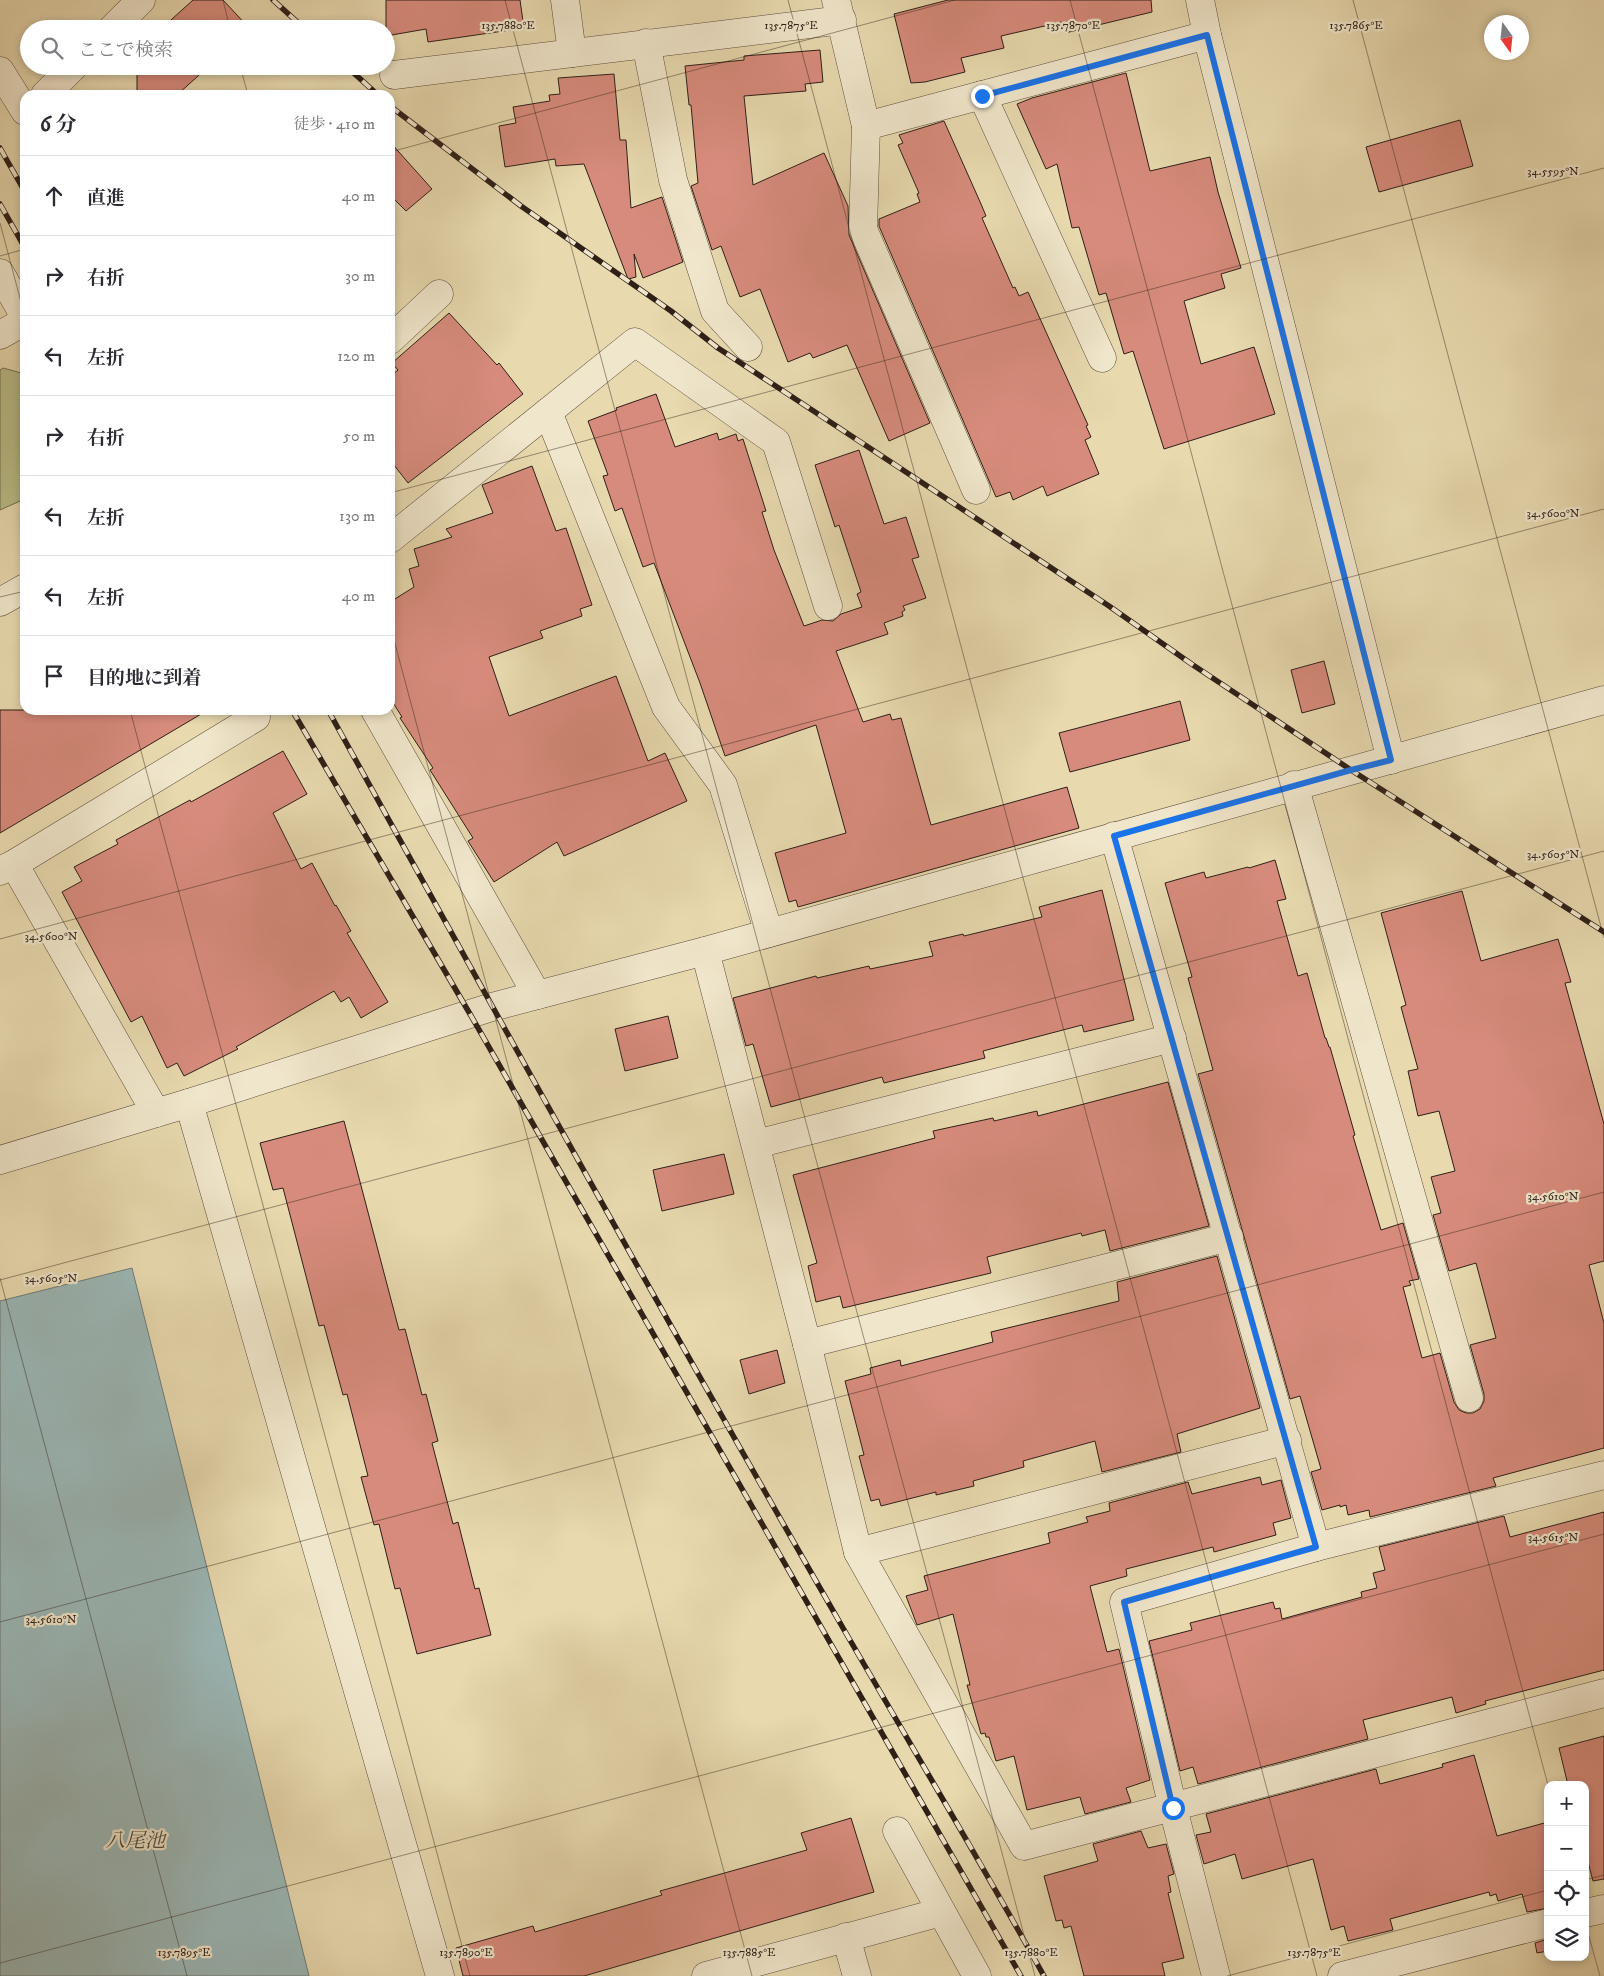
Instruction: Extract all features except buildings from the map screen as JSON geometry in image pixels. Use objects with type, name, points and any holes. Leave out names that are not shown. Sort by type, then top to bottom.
[{"type":"street","points":[[121,20],[141,0]]},
{"type":"street","points":[[565,0],[572,53]]},
{"type":"street","points":[[1200,0],[1207,35],[1391,760]]},
{"type":"street","points":[[395,75],[646,43],[839,10],[866,126],[863,229],[976,490]]},
{"type":"street","points":[[866,126],[1207,35]]},
{"type":"street","points":[[646,43],[672,180],[714,311],[748,347]]},
{"type":"street","points":[[0,72],[20,103]]},
{"type":"street","points":[[50,90],[65,75]]},
{"type":"street","points":[[982,96],[1102,358]]},
{"type":"street","points":[[0,273],[20,310]]},
{"type":"street","points":[[395,335],[439,294]]},
{"type":"street","points":[[0,335],[20,322]]},
{"type":"street","points":[[395,535],[635,342],[776,442],[828,606]]},
{"type":"street","points":[[548,412],[666,706],[723,785],[769,933]]},
{"type":"street","points":[[0,602],[20,591]]},
{"type":"street","points":[[0,1160],[189,1103],[492,1007],[705,951],[1604,700]]},
{"type":"street","points":[[156,1113],[7,868],[256,717],[255,715]]},
{"type":"street","points":[[378,715],[537,995]]},
{"type":"street","points":[[1294,786],[1469,1398]]},
{"type":"street","points":[[1114,836],[1316,1547]]},
{"type":"street","points":[[705,951],[807,1344],[858,1552],[1024,1846],[1604,1693]]},
{"type":"street","points":[[756,1144],[1172,1038]]},
{"type":"street","points":[[189,1103],[440,1976]]},
{"type":"street","points":[[807,1344],[1229,1237]]},
{"type":"street","points":[[858,1552],[1287,1440]]},
{"type":"street","points":[[1216,1976],[1173,1808],[1124,1602],[1316,1547],[1604,1474]]},
{"type":"street","points":[[897,1831],[977,1976]]},
{"type":"street","points":[[1589,1913],[1604,1909]]},
{"type":"street","points":[[706,1976],[940,1912]]},
{"type":"street","points":[[1342,1976],[1544,1924]]},
{"type":"street","points":[[846,1937],[857,1976]]},
{"type":"green space","points":[[3,368],[20,373],[20,501],[0,510],[0,370]]},
{"type":"water","name":"八尾池","points":[[132,1268],[309,1976],[0,1976],[0,1301]]},
{"type":"railway","points":[[273,0],[295,20]]},
{"type":"railway","points":[[356,75],[372,90]]},
{"type":"railway","points":[[395,110],[521,206],[671,311],[718,348],[1109,606],[1193,665],[1351,770],[1604,932]]},
{"type":"railway","points":[[0,148],[20,183]]},
{"type":"railway","points":[[0,204],[20,239]]},
{"type":"railway","points":[[295,715],[470,1014],[1021,1976]]},
{"type":"railway","points":[[331,715],[713,1399],[1044,1976]]},
{"type":"route","points":[[982,96],[1207,35],[1391,760],[1114,836],[1316,1547],[1124,1602],[1173,1808]]}]
